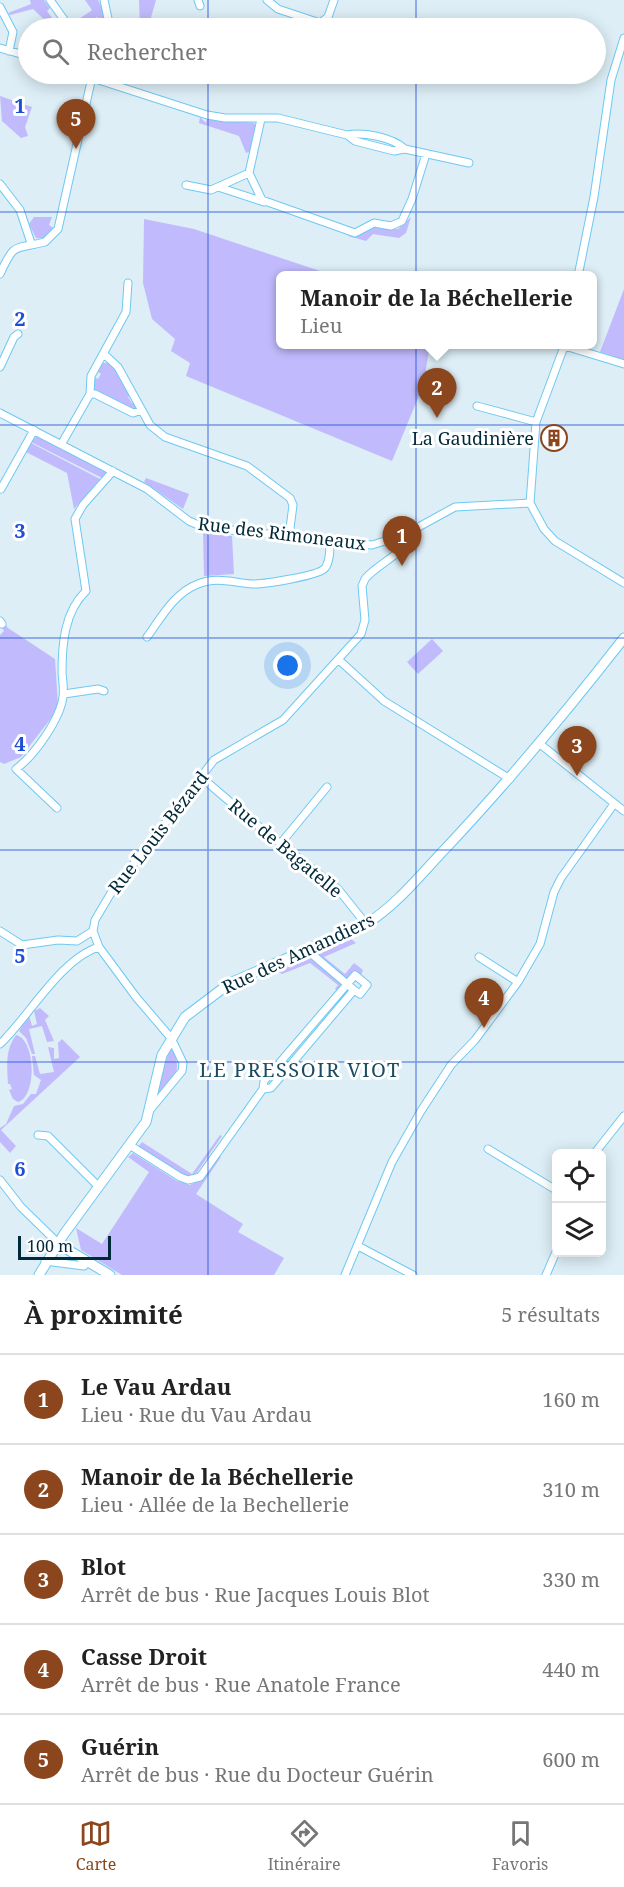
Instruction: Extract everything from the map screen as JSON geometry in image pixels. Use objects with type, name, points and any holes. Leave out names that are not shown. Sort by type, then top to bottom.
[{"type":"street","points":[[50,0],[63,18]]},
{"type":"street","points":[[104,0],[108,18]]},
{"type":"street","points":[[267,0],[278,9],[305,18]]},
{"type":"street","points":[[327,18],[334,0]]},
{"type":"street","points":[[0,7],[13,32],[9,51]]},
{"type":"street","points":[[579,271],[594,197],[610,80],[624,38]]},
{"type":"street","points":[[0,48],[18,53]]},
{"type":"street","points":[[0,274],[13,250],[31,243],[48,241],[56,234],[90,84]]},
{"type":"street","points":[[123,84],[207,115],[278,118],[347,135],[355,141],[394,151],[405,148],[469,163]]},
{"type":"street","points":[[261,118],[249,173],[262,200],[266,202]]},
{"type":"street","points":[[218,187],[355,233],[374,223],[391,226],[399,223],[406,216],[426,154]]},
{"type":"street","points":[[186,185],[207,190],[249,173]]},
{"type":"street","points":[[0,184],[20,210],[31,243]]},
{"type":"street","points":[[62,443],[90,394],[91,376],[126,312],[128,283]]},
{"type":"street","points":[[0,368],[14,337],[18,334]]},
{"type":"street","points":[[563,349],[536,422],[530,503],[544,529],[555,541],[624,583]]},
{"type":"street","points":[[577,349],[624,364]]},
{"type":"street","points":[[104,354],[118,368],[150,425],[165,437],[247,466],[285,493],[293,505],[289,536]]},
{"type":"street","points":[[90,394],[133,413],[142,410]]},
{"type":"street","points":[[477,406],[536,422]]},
{"type":"street","name":"Rue des Rimoneaux","points":[[0,412],[157,495],[193,523],[372,545],[410,532],[431,518],[455,507],[486,503],[530,503]]},
{"type":"street","points":[[1,489],[34,430]]},
{"type":"street","points":[[57,808],[16,769],[55,723],[64,694],[64,636],[71,613],[78,599],[86,591],[75,519],[83,505],[113,471]]},
{"type":"street","name":"Rue Louis Bézard","points":[[93,931],[103,904],[214,760],[283,720],[339,660],[364,627],[362,586],[365,579],[405,545],[411,538],[410,532]]},
{"type":"street","points":[[147,637],[176,598],[193,586],[225,580],[257,584],[318,574],[327,564],[330,541]]},
{"type":"street","name":"Rue des Amandiers","points":[[39,1275],[45,1261],[60,1245],[64,1234],[131,1146],[150,1110],[157,1069],[171,1038],[185,1017],[220,989],[366,924],[379,915],[427,868],[510,779],[624,639]]},
{"type":"street","points":[[339,660],[384,701],[510,779]]},
{"type":"street","points":[[64,694],[98,689],[104,692]]},
{"type":"street","points":[[540,744],[624,811]]},
{"type":"street","name":"Rue de Bagatelle","points":[[201,777],[338,889],[366,924]]},
{"type":"street","points":[[281,843],[327,787]]},
{"type":"street","points":[[345,1275],[392,1162],[421,1111],[451,1065],[475,1040],[518,982],[540,944],[554,892],[561,878],[614,804]]},
{"type":"street","points":[[0,931],[22,945],[58,940],[77,941],[93,931],[99,947],[136,997],[171,1038],[184,1069],[150,1110]]},
{"type":"street","points":[[0,1044],[13,1032],[29,1009],[82,953],[99,947]]},
{"type":"street","points":[[131,1146],[180,1177],[188,1180],[200,1177],[263,1089],[264,1081],[320,1016],[347,984],[354,975],[367,985],[360,994],[354,990],[347,984],[307,950]]},
{"type":"street","points":[[479,957],[518,982]]},
{"type":"street","points":[[263,1089],[271,1088],[354,990]]},
{"type":"street","points":[[320,1016],[328,1022]]},
{"type":"street","points":[[283,1059],[290,1065]]},
{"type":"street","points":[[598,1149],[624,1116]]},
{"type":"street","points":[[38,1135],[48,1136],[99,1187]]},
{"type":"street","points":[[488,1149],[552,1188]]},
{"type":"street","points":[[0,1180],[21,1207],[60,1245],[110,1275]]},
{"type":"street","points":[[358,1246],[413,1275]]},
{"type":"street","points":[[546,1275],[554,1257]]},
{"type":"street","points":[[45,1261],[84,1266],[88,1262]]},
{"type":"shaded area","points":[[30,0],[44,0],[50,8],[47,11],[52,18],[42,18],[33,9],[10,15],[8,13],[31,4]]},
{"type":"shaded area","points":[[85,0],[98,0],[105,18],[81,18],[92,10]]},
{"type":"shaded area","points":[[139,0],[156,0],[151,18],[140,18]]},
{"type":"shaded area","points":[[0,96],[32,107],[25,127],[28,136],[21,138],[2,121]]},
{"type":"shaded area","points":[[200,117],[206,123],[207,118],[254,123],[257,128],[251,151],[246,153],[239,136],[199,123]]},
{"type":"shaded area","points":[[34,217],[52,217],[49,225],[55,229],[44,239],[36,238],[29,224]]},
{"type":"shaded area","points":[[411,217],[406,233],[399,238],[373,234],[366,241],[348,236],[361,234],[374,228],[398,229]]},
{"type":"shaded area","points":[[144,219],[194,229],[320,271],[276,271],[276,349],[429,349],[423,386],[392,461],[186,376],[190,363],[171,351],[175,339],[152,319],[143,283]]},
{"type":"shaded area","points":[[624,289],[624,360],[600,352]]},
{"type":"shaded area","points":[[103,363],[111,363],[131,395],[128,397],[132,403],[135,401],[138,409],[133,411],[92,389],[94,377],[98,379],[101,374],[97,371]]},
{"type":"shaded area","points":[[37,436],[107,471],[102,478],[31,442]]},
{"type":"shaded area","points":[[31,443],[100,479],[74,509],[67,473],[26,452]]},
{"type":"shaded area","points":[[146,478],[189,494],[183,509],[144,482]]},
{"type":"shaded area","points":[[203,532],[232,536],[234,574],[204,576]]},
{"type":"shaded area","points":[[0,618],[8,628],[55,659],[58,705],[52,717],[21,757],[4,764],[0,762],[0,635],[4,631],[0,625]]},
{"type":"shaded area","points":[[432,639],[443,651],[418,674],[407,662]]},
{"type":"shaded area","points":[[349,937],[356,943],[324,957],[345,974],[354,963],[363,970],[361,975],[355,971],[351,973],[348,980],[315,955],[315,952]]},
{"type":"shaded area","points":[[307,954],[344,984],[337,991],[335,989],[338,985],[310,963],[282,974],[275,969]]},
{"type":"shaded area","points":[[40,1008],[49,1016],[45,1020],[54,1041],[47,1042],[42,1026],[29,1029],[35,1054],[32,1054],[26,1038],[19,1031],[29,1015],[32,1026],[37,1024],[34,1011]]},
{"type":"shaded area","points":[[16,1035],[23,1039],[27,1046],[32,1068],[29,1090],[18,1102],[13,1099],[9,1090],[12,1089],[8,1084],[7,1071],[8,1052]]},
{"type":"shaded area","points":[[62,1039],[80,1057],[1,1130],[16,1146],[10,1153],[0,1142],[0,1128],[6,1124],[14,1106],[23,1104],[31,1094],[36,1094],[41,1080],[34,1075],[32,1056],[35,1056],[40,1074],[54,1072],[48,1047],[54,1048],[54,1059],[59,1058],[58,1043]]},
{"type":"shaded area","points":[[170,1049],[173,1050],[176,1058],[177,1070],[159,1096],[159,1083]]},
{"type":"shaded area","points":[[220,1135],[222,1136],[193,1178],[186,1178],[138,1147],[142,1142],[192,1174]]},
{"type":"shaded area","points":[[133,1153],[177,1181],[190,1185],[203,1178],[219,1156],[221,1157],[196,1194],[243,1224],[238,1232],[284,1258],[274,1275],[122,1275],[81,1250],[76,1228],[102,1244],[149,1172],[128,1157]]},
{"type":"place","name":"Guérin","points":[[76,149]]},
{"type":"place","name":"Manoir de la Béchellerie","points":[[437,418]]},
{"type":"place","name":"La Gaudinière","points":[[554,438]]},
{"type":"place","name":"Le Vau Ardau","points":[[402,566]]},
{"type":"place","name":"Blot","points":[[577,776]]},
{"type":"place","name":"Casse Droit","points":[[484,1028]]},
{"type":"district","name":"LE PRESSOIR VIOT","points":[[300,1069]]}]
